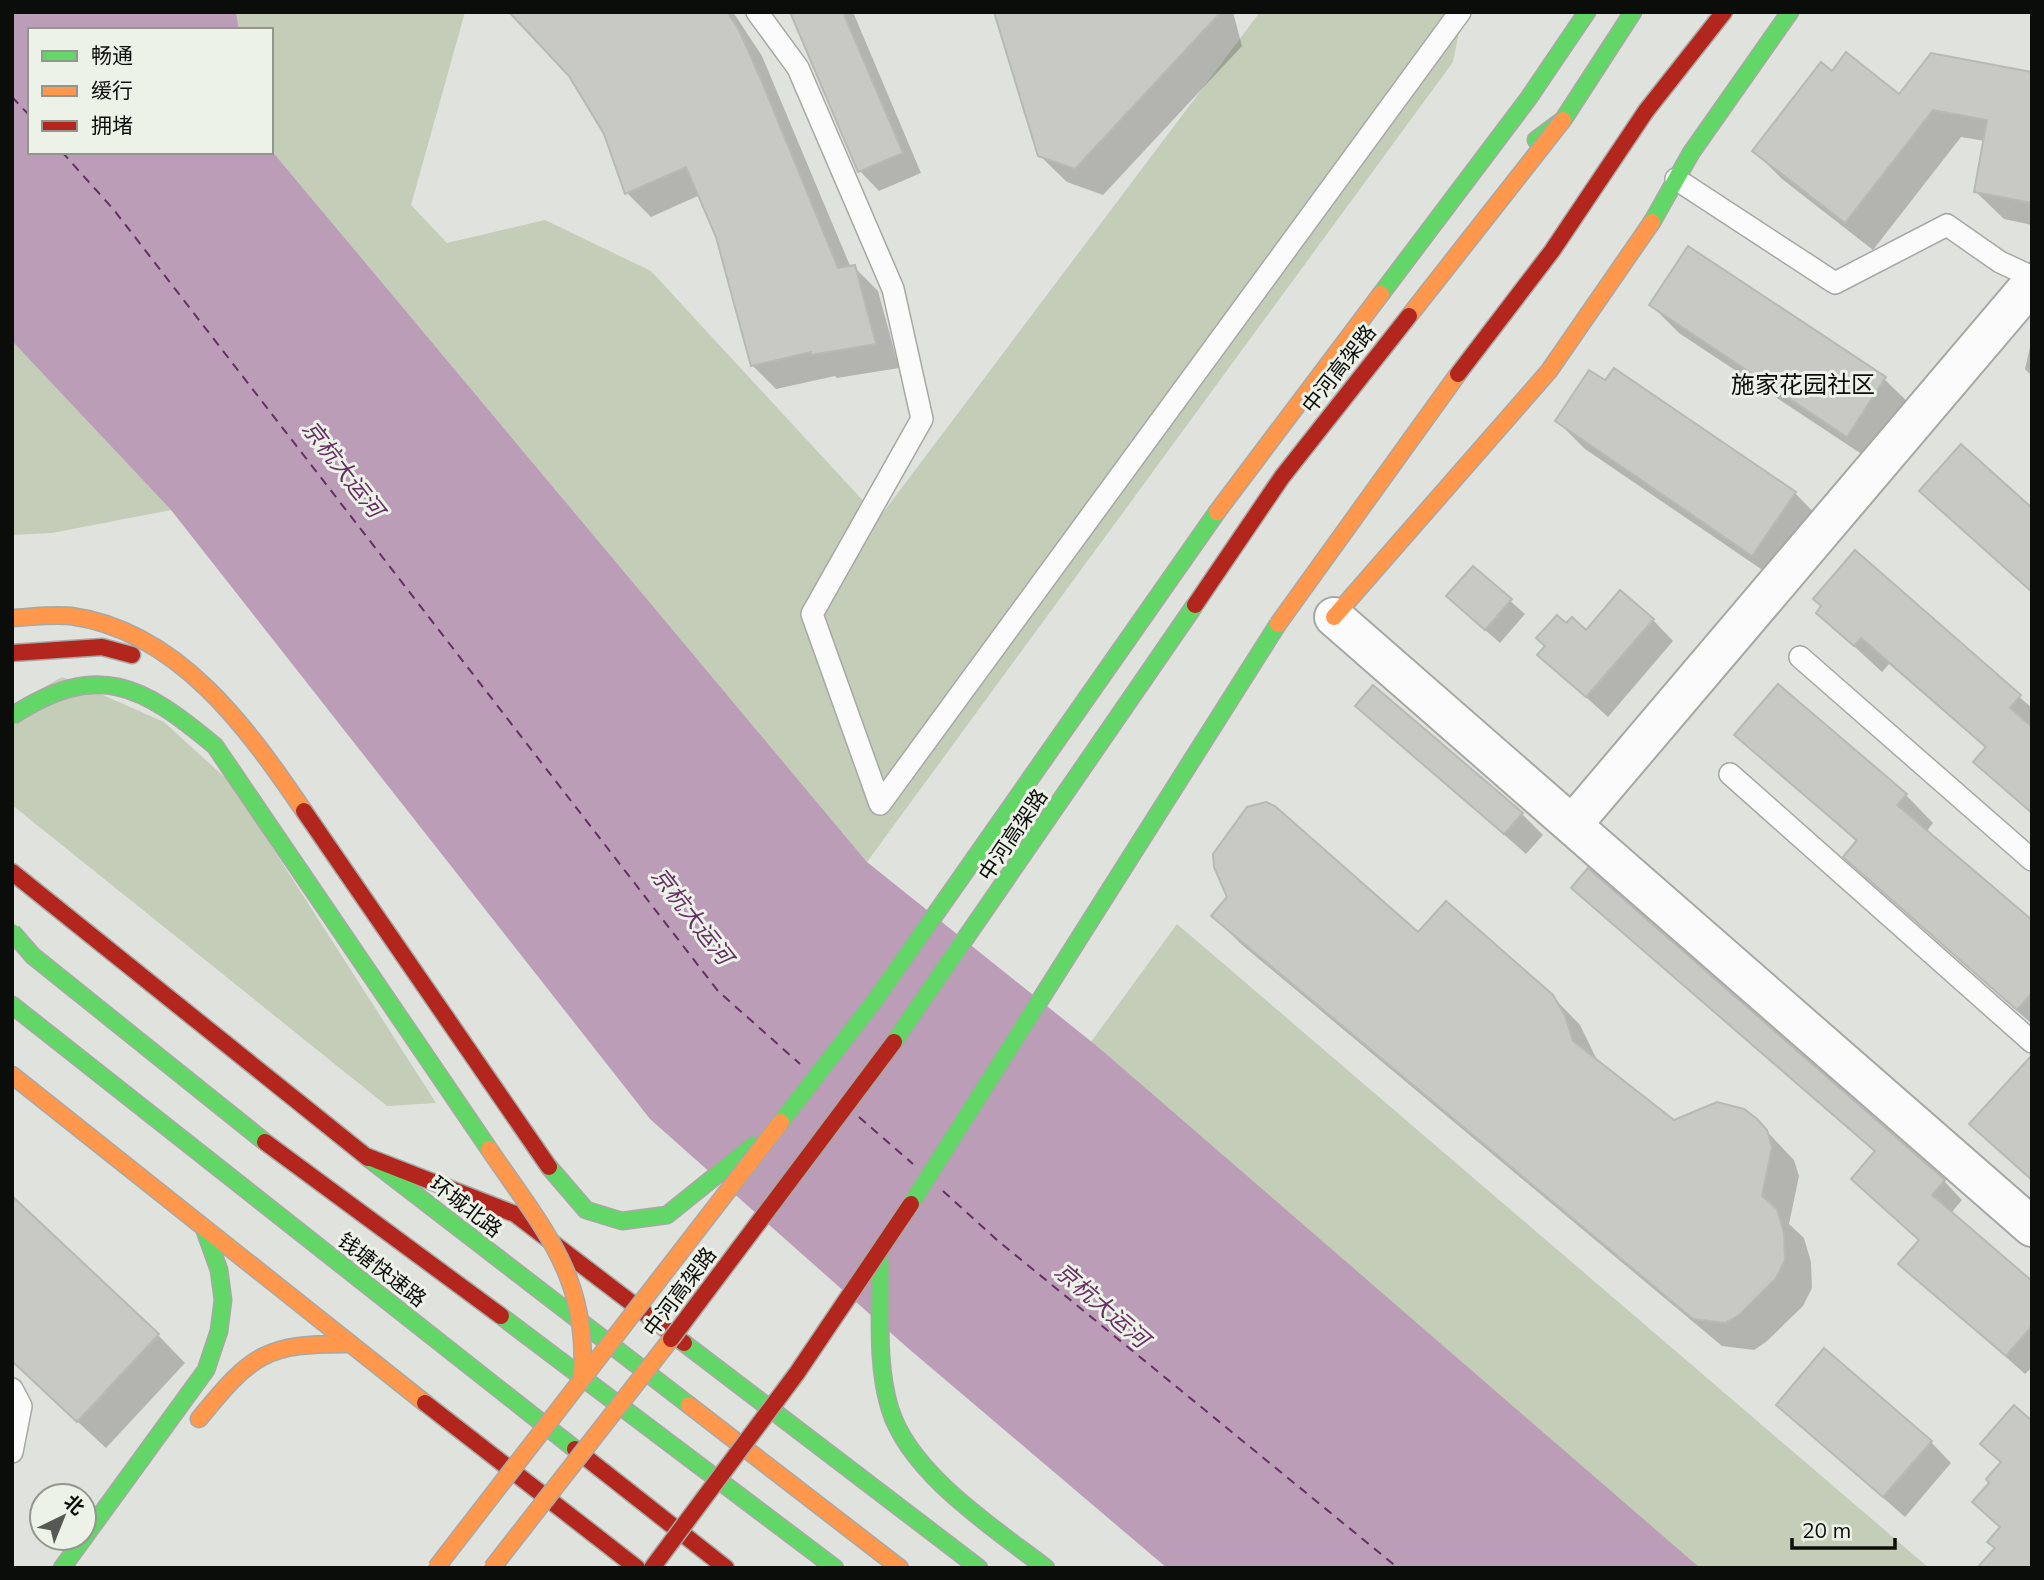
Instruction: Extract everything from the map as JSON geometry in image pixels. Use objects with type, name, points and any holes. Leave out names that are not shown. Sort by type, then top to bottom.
[{"type":"main road","points":[[436,1568],[582,1375],[788,1117],[876,999],[1214,516],[1528,99],[1587,12]]},
{"type":"main road","name":"中河高架路","points":[[492,1568],[603,1429],[927,998],[1282,477],[1563,120],[1633,12]]},
{"type":"main road","points":[[652,1568],[797,1373],[880,1254],[1256,654],[1464,365],[1552,251],[1646,111],[1724,12]]},
{"type":"main road","points":[[1334,617],[1549,371],[1653,220],[1691,153],[1790,12]]},
{"type":"main road","points":[[1646,111],[1693,23]]},
{"type":"main road","points":[[1449,204],[1563,120]]},
{"type":"main road","points":[[12,618],[71,616],[126,632],[189,670],[257,743],[554,1175],[586,1210],[622,1221],[667,1215],[788,1117]]},
{"type":"main road","points":[[12,653],[102,647],[189,670]]},
{"type":"main road","points":[[12,716],[37,696],[92,681],[135,691],[177,712],[215,746],[552,1242],[581,1302],[586,1335],[582,1375]]},
{"type":"main road","name":"环城北路","points":[[12,872],[366,1156],[900,1568]]},
{"type":"main road","points":[[12,932],[33,956],[283,1156],[501,1316],[835,1568]]},
{"type":"main road","name":"钱塘快速路","points":[[12,1005],[726,1568]]},
{"type":"main road","points":[[12,1075],[205,1231],[633,1566]]},
{"type":"main road","points":[[366,1156],[515,1214],[979,1568]]},
{"type":"main road","points":[[62,1568],[206,1370],[219,1337],[225,1301],[223,1275],[205,1231]]},
{"type":"main road","points":[[880,1254],[884,1314],[883,1370],[891,1413],[906,1443],[936,1477],[984,1520],[1046,1568]]},
{"type":"main road","points":[[190,1431],[241,1370],[271,1348],[312,1343],[351,1344]]},
{"type":"street","points":[[1572,825],[2032,283]]},
{"type":"street","points":[[1334,617],[2032,1227]]},
{"type":"lane","points":[[757,12],[798,68],[893,289],[922,419],[812,614],[880,804],[1460,12]]},
{"type":"lane","points":[[1676,179],[1835,283],[1947,225],[2000,262],[2032,277]]},
{"type":"lane","points":[[1800,657],[2032,860]]},
{"type":"lane","points":[[1730,774],[2032,1042]]},
{"type":"lane","points":[[12,1389],[21,1406],[12,1451]]},
{"type":"green space","points":[[236,12],[465,12],[411,205],[447,243],[545,220],[651,271],[879,518],[1260,12],[1463,12],[1453,62],[867,862],[273,152],[273,28],[239,28]]},
{"type":"green space","points":[[12,341],[171,510],[52,533],[12,535]]},
{"type":"green space","points":[[62,677],[164,722],[231,783],[436,1103],[387,1106],[12,805],[12,705]]},
{"type":"green space","points":[[1177,924],[1929,1568],[1699,1568],[1091,1042]]},
{"type":"water","name":"京杭大运河","points":[[12,12],[236,12],[239,28],[28,28],[28,154],[273,152],[867,862],[1098,1047],[1700,1568],[1167,1568],[909,1349],[650,1119],[171,510],[12,341]]},
{"type":"building","points":[[509,12],[727,12],[739,30],[762,82],[838,268],[855,265],[876,344],[811,355],[811,352],[751,366],[716,237],[686,167],[625,194],[604,134],[569,76]]},
{"type":"building","points":[[790,12],[843,12],[903,153],[858,172]]},
{"type":"building","points":[[994,12],[1221,12],[1075,169],[1038,156]]},
{"type":"building","points":[[1846,52],[1899,94],[1931,53],[2032,72],[2032,203],[1974,192],[1987,120],[1933,110],[1845,223],[1752,151],[1821,62],[1832,71]]},
{"type":"building","points":[[1688,246],[1886,377],[1847,437],[1649,305]]},
{"type":"building","points":[[1614,368],[1796,492],[1752,556],[1555,421],[1589,370],[1605,380]]},
{"type":"building","points":[[1961,444],[2032,508],[2032,592],[1919,491]]},
{"type":"building","points":[[1855,550],[2021,695],[2010,708],[2032,727],[2032,813],[1973,762],[1986,747],[1861,638],[1854,646],[1816,613],[1821,606],[1813,599]]},
{"type":"building","points":[[1473,566],[1512,599],[1485,630],[1446,596]]},
{"type":"building","points":[[1620,590],[1654,619],[1586,697],[1537,655],[1545,646],[1536,638],[1557,615],[1566,623],[1572,617],[1586,630]]},
{"type":"building","points":[[1778,684],[1907,794],[1897,805],[2032,920],[2032,993],[2017,1010],[1843,857],[1857,840],[1734,735]]},
{"type":"building","points":[[1373,685],[1523,813],[1504,834],[1355,706]]},
{"type":"building","points":[[1266,802],[1275,806],[1418,932],[1446,901],[1553,995],[1565,1016],[1573,1041],[1674,1120],[1717,1102],[1744,1109],[1757,1119],[1767,1130],[1772,1147],[1762,1196],[1777,1209],[1784,1233],[1785,1260],[1776,1278],[1739,1315],[1725,1323],[1693,1319],[1211,916],[1227,897],[1214,867],[1213,854],[1247,807]]},
{"type":"building","points":[[1588,868],[1945,1180],[1932,1195],[2032,1281],[2032,1326],[2006,1356],[1898,1264],[1919,1240],[1851,1179],[1875,1151],[1571,888]]},
{"type":"building","points":[[2032,1055],[2032,1180],[1969,1124]]},
{"type":"building","points":[[12,1196],[159,1334],[77,1422],[12,1361]]},
{"type":"building","points":[[1824,1348],[1932,1441],[1883,1497],[1776,1405]]},
{"type":"building","points":[[2014,1405],[2032,1421],[2032,1568],[1977,1568],[1995,1548],[1987,1542],[2000,1527],[1972,1502],[1989,1483],[1986,1479],[2001,1462],[1980,1444]]},
{"type":"ferry route","points":[[12,97],[28,114]]},
{"type":"ferry route","points":[[64,154],[114,210],[718,991],[800,1064]]},
{"type":"ferry route","points":[[859,1117],[913,1164]]},
{"type":"ferry route","points":[[943,1191],[997,1240],[1398,1568]]},
{"type":"traffic: fast","points":[[1381,294],[1528,99],[1587,12]]},
{"type":"traffic: fast","points":[[1536,140],[1563,120],[1633,12]]},
{"type":"traffic: fast","points":[[1652,222],[1691,153],[1790,12]]},
{"type":"traffic: fast","points":[[876,999],[1217,512]]},
{"type":"traffic: fast","points":[[894,1042],[1195,605]]},
{"type":"traffic: fast","points":[[911,1204],[1278,624]]},
{"type":"traffic: fast","points":[[12,716],[42,699],[70,688],[95,685],[118,687],[165,708],[215,746],[489,1149]]},
{"type":"traffic: fast","points":[[12,932],[33,956],[265,1142]]},
{"type":"traffic: fast","points":[[781,1122],[876,999]]},
{"type":"traffic: fast","points":[[12,1005],[575,1449]]},
{"type":"traffic: fast","points":[[549,1167],[586,1210],[622,1221],[667,1215],[754,1145]]},
{"type":"traffic: fast","points":[[368,1158],[689,1405]]},
{"type":"traffic: fast","points":[[62,1568],[206,1370],[219,1331],[223,1300],[219,1270],[205,1231]]},
{"type":"traffic: fast","points":[[880,1254],[882,1372],[890,1409],[900,1433],[934,1477],[956,1498],[1046,1568]]},
{"type":"traffic: fast","points":[[501,1316],[835,1568]]},
{"type":"traffic: fast","points":[[684,1343],[979,1568]]},
{"type":"traffic: slow","points":[[1409,316],[1563,120]]},
{"type":"traffic: slow","points":[[1334,617],[1549,371],[1652,222]]},
{"type":"traffic: slow","points":[[1217,512],[1381,294]]},
{"type":"traffic: slow","points":[[1278,624],[1458,374]]},
{"type":"traffic: slow","points":[[12,618],[71,616],[110,625],[145,641],[207,688],[259,748],[304,811]]},
{"type":"traffic: slow","points":[[12,1075],[425,1403]]},
{"type":"traffic: slow","points":[[436,1568],[781,1122]]},
{"type":"traffic: slow","points":[[489,1149],[543,1228],[569,1280],[578,1309],[582,1340],[582,1375]]},
{"type":"traffic: slow","points":[[492,1568],[671,1339]]},
{"type":"traffic: slow","points":[[199,1419],[233,1380],[263,1357],[298,1346],[351,1344]]},
{"type":"traffic: slow","points":[[689,1405],[900,1568]]},
{"type":"traffic: jam","points":[[1646,111],[1724,12]]},
{"type":"traffic: jam","points":[[1458,374],[1552,251],[1646,111]]},
{"type":"traffic: jam","points":[[1195,605],[1282,477],[1409,316]]},
{"type":"traffic: jam","points":[[12,653],[102,647],[132,655]]},
{"type":"traffic: jam","points":[[304,811],[549,1167]]},
{"type":"traffic: jam","points":[[12,872],[368,1158]]},
{"type":"traffic: jam","points":[[671,1339],[894,1042]]},
{"type":"traffic: jam","points":[[265,1142],[501,1316]]},
{"type":"traffic: jam","points":[[366,1156],[515,1214],[684,1343]]},
{"type":"traffic: jam","points":[[652,1568],[797,1373],[911,1204]]},
{"type":"traffic: jam","points":[[425,1403],[637,1568]]},
{"type":"traffic: jam","points":[[575,1449],[726,1568]]},
{"type":"traffic: jam","points":[[629,1562],[633,1568]]},
{"type":"district","name":"施家花园社区","points":[[1803,385]]}]
